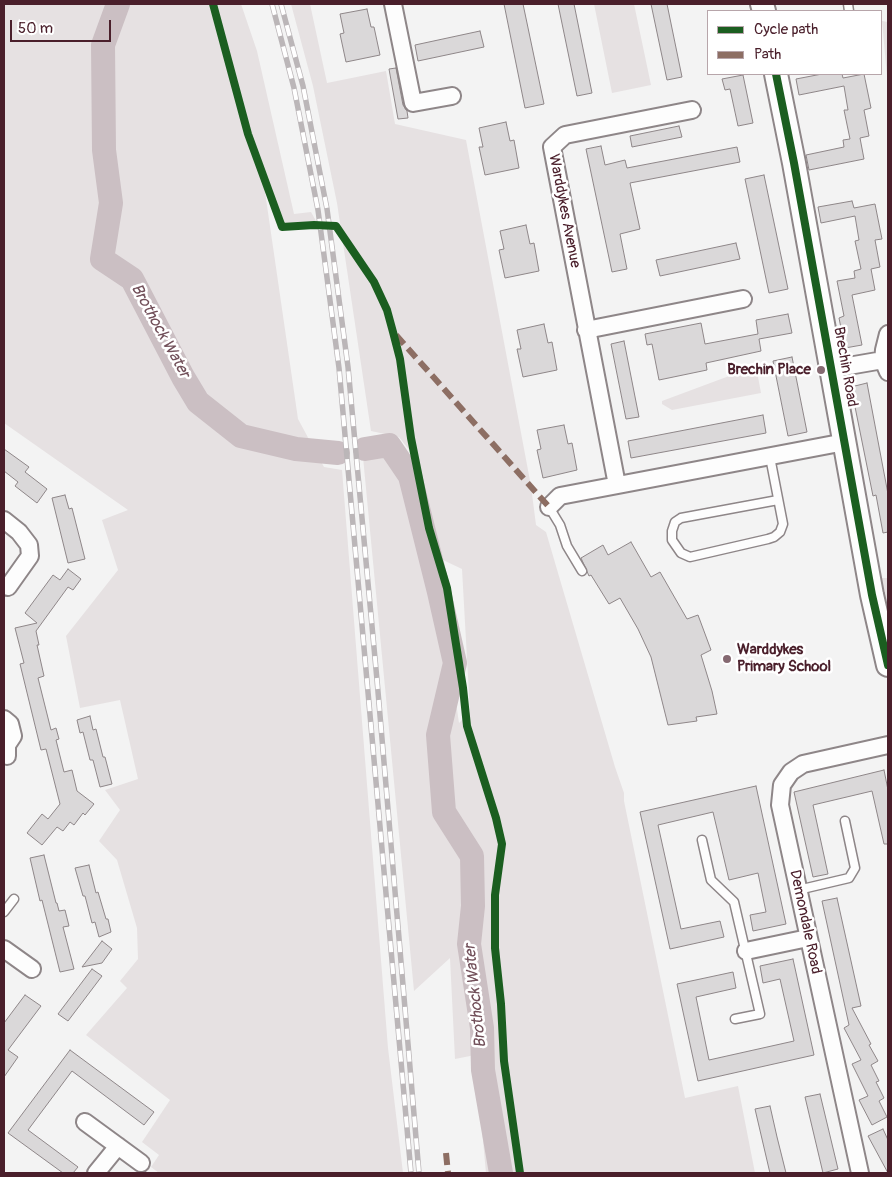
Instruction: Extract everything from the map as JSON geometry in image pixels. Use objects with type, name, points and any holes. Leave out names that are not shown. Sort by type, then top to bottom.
[{"type":"street","points":[[393,4],[413,103],[452,96]]},
{"type":"street","name":"Brechin Road","points":[[776,75],[832,369],[872,595],[887,654]]},
{"type":"street","name":"Warddykes Avenue","points":[[617,485],[552,147],[566,135],[692,110]]},
{"type":"street","points":[[586,330],[743,299]]},
{"type":"street","points":[[832,369],[886,366],[884,350],[888,334]]},
{"type":"street","points":[[549,507],[560,496],[844,442]]},
{"type":"street","points":[[4,520],[29,545],[30,556],[8,587]]},
{"type":"street","points":[[4,719],[10,724],[14,736],[7,745],[7,756]]},
{"type":"street","name":"Demondale Road","points":[[860,1173],[780,805],[782,785],[791,772],[803,764],[888,745]]},
{"type":"street","points":[[746,951],[808,938]]},
{"type":"street","points":[[4,949],[32,969]]},
{"type":"street","points":[[85,1122],[141,1163]]},
{"type":"street","points":[[96,1173],[118,1146]]},
{"type":"lane","points":[[770,456],[783,524],[780,532],[774,537],[690,557],[681,554],[672,540],[675,522],[681,518],[778,500]]},
{"type":"lane","points":[[549,507],[560,524],[567,546],[582,571]]},
{"type":"lane","points":[[798,890],[849,878],[856,868],[845,821]]},
{"type":"lane","points":[[702,840],[711,880],[734,902],[760,1014],[735,1019]]},
{"type":"lane","points":[[4,912],[14,899]]},
{"type":"shaded area","points":[[4,4],[209,4],[229,76],[264,185],[298,419],[324,467],[342,470],[388,1048],[403,1173],[159,1173],[151,1167],[159,1155],[142,1142],[170,1100],[86,1035],[127,988],[120,981],[138,959],[137,928],[117,860],[99,841],[120,810],[105,790],[138,779],[120,700],[80,708],[66,636],[118,570],[102,520],[128,510],[4,423]]},
{"type":"shaded area","points":[[216,4],[241,4],[257,51],[294,214],[311,212],[316,221],[284,224],[248,128]]},
{"type":"shaded area","points":[[291,4],[310,4],[327,83],[386,71],[395,124],[466,140],[531,486],[536,525],[546,532],[624,793],[624,801],[685,1098],[738,1086],[755,1173],[486,1173],[475,1055],[455,1059],[450,958],[414,991],[363,457],[387,453],[406,481],[450,662],[459,723],[470,712],[462,569],[443,560],[414,456],[399,437],[371,431],[337,203],[313,86]]},
{"type":"shaded area","points":[[594,4],[634,4],[651,85],[612,93]]},
{"type":"shaded area","points":[[882,21],[888,22],[888,87]]},
{"type":"shaded area","points":[[756,366],[761,393],[672,410],[662,404],[662,401]]},
{"type":"shaded area","points":[[881,578],[888,578],[888,612]]},
{"type":"building","points":[[504,4],[523,4],[544,104],[525,108]]},
{"type":"building","points":[[558,4],[574,4],[592,93],[577,96]]},
{"type":"building","points":[[651,4],[667,4],[682,77],[667,80]]},
{"type":"building","points":[[367,9],[371,27],[374,27],[380,55],[346,62],[340,34],[344,33],[340,14]]},
{"type":"building","points":[[480,31],[484,47],[418,61],[415,45]]},
{"type":"building","points":[[396,68],[403,105],[407,111],[408,118],[398,119],[389,69]]},
{"type":"building","points":[[743,75],[753,123],[738,126],[730,89],[725,90],[722,79]]},
{"type":"building","points":[[817,75],[842,75],[843,78],[864,75],[871,108],[864,110],[869,136],[860,138],[864,159],[809,170],[806,155],[844,147],[843,140],[850,139],[844,110],[848,110],[844,86],[799,95],[796,79]]},
{"type":"building","points":[[506,122],[510,141],[514,140],[519,168],[485,175],[479,147],[483,147],[479,128]]},
{"type":"building","points":[[679,126],[682,137],[632,147],[630,136]]},
{"type":"building","points":[[601,146],[605,165],[625,160],[627,168],[737,147],[740,162],[630,183],[640,229],[620,234],[627,269],[612,272],[586,149]]},
{"type":"building","points":[[764,175],[788,289],[769,293],[745,179]]},
{"type":"building","points":[[852,201],[854,208],[875,204],[882,239],[875,240],[880,267],[871,269],[875,290],[852,295],[862,345],[845,348],[839,318],[844,316],[837,281],[855,278],[854,271],[861,269],[855,241],[859,240],[855,216],[821,223],[818,207]]},
{"type":"building","points":[[526,225],[530,244],[534,243],[539,271],[505,278],[499,250],[504,249],[500,231]]},
{"type":"building","points":[[736,243],[740,259],[660,276],[656,260]]},
{"type":"building","points":[[788,314],[792,333],[759,339],[761,351],[706,363],[707,370],[659,380],[652,344],[647,345],[645,334],[701,323],[705,344],[758,334],[756,320]]},
{"type":"building","points":[[544,324],[548,343],[552,342],[557,370],[523,377],[517,349],[521,349],[517,330]]},
{"type":"building","points":[[624,341],[639,417],[626,419],[611,344]]},
{"type":"building","points":[[792,357],[807,432],[788,436],[773,361]]},
{"type":"building","points":[[867,383],[888,494],[888,532],[883,533],[876,495],[873,496],[851,387]]},
{"type":"building","points":[[763,415],[766,433],[631,458],[628,441]]},
{"type":"building","points":[[564,425],[568,444],[572,443],[577,470],[543,478],[537,450],[541,449],[537,430]]},
{"type":"building","points":[[4,449],[29,467],[25,472],[47,489],[37,503],[15,486],[18,482],[4,471]]},
{"type":"building","points":[[65,495],[69,509],[72,508],[85,559],[68,563],[52,498]]},
{"type":"building","points":[[631,542],[651,577],[660,572],[687,619],[698,615],[711,650],[701,655],[717,714],[696,717],[697,721],[668,725],[651,657],[638,629],[620,598],[609,604],[591,575],[589,576],[581,558],[603,545],[608,555]]},
{"type":"building","points":[[68,569],[81,579],[73,590],[68,587],[36,631],[44,676],[38,678],[51,730],[56,728],[59,739],[56,740],[64,772],[72,770],[77,791],[94,804],[85,815],[83,813],[74,825],[70,822],[63,831],[57,827],[42,845],[27,833],[42,814],[48,819],[60,804],[46,749],[41,750],[20,664],[24,663],[15,628],[37,623],[25,613],[53,575],[60,580]]},
{"type":"building","points":[[90,716],[93,730],[96,729],[112,784],[100,787],[93,760],[90,760],[83,732],[80,733],[77,720]]},
{"type":"building","points":[[884,770],[888,790],[888,844],[884,844],[872,791],[813,805],[828,874],[813,877],[794,792]]},
{"type":"building","points":[[756,786],[786,924],[753,931],[750,915],[766,912],[758,873],[729,880],[713,812],[658,825],[681,929],[720,921],[724,937],[670,949],[640,812]]},
{"type":"building","points":[[44,855],[56,903],[59,911],[65,910],[69,926],[63,927],[74,969],[60,972],[30,858]]},
{"type":"building","points":[[89,865],[96,893],[98,892],[111,932],[99,937],[95,922],[92,923],[75,868]]},
{"type":"building","points":[[837,898],[861,1006],[852,1008],[878,1061],[871,1065],[879,1081],[876,1082],[884,1098],[879,1101],[887,1117],[872,1125],[859,1100],[868,1096],[852,1064],[861,1060],[844,1028],[849,1025],[822,901]]},
{"type":"building","points":[[102,941],[112,949],[102,963],[82,967]]},
{"type":"building","points":[[793,959],[814,1055],[698,1081],[677,984],[733,972],[736,988],[696,997],[709,1060],[794,1041],[780,979],[763,983],[760,966]]},
{"type":"building","points":[[92,969],[102,976],[68,1021],[58,1014]]},
{"type":"building","points":[[25,995],[41,1006],[8,1050],[18,1057],[4,1077],[4,1023]]},
{"type":"building","points":[[70,1050],[154,1112],[144,1125],[72,1071],[28,1130],[78,1167],[73,1173],[63,1173],[8,1133]]},
{"type":"building","points":[[820,1094],[838,1169],[823,1173],[805,1097]]},
{"type":"building","points":[[770,1106],[786,1173],[770,1173],[769,1169],[755,1109]]},
{"type":"building","points":[[883,1129],[888,1140],[888,1173],[868,1136]]},
{"type":"waterway","name":"Brothock Water","points":[[118,4],[103,45],[104,150],[111,203],[102,259],[132,279],[198,402],[241,436],[296,449],[338,453]]},
{"type":"waterway","name":"Brothock Water","points":[[365,449],[389,445],[410,476],[455,663],[438,735],[444,812],[472,856],[473,906],[469,944],[482,1028],[483,1070],[501,1173]]},
{"type":"railway","points":[[272,4],[294,88],[318,210],[339,368],[411,1173]]},
{"type":"railway","points":[[281,4],[303,86],[327,209],[348,367],[419,1173]]},
{"type":"marked path","points":[[396,335],[549,507]]},
{"type":"marked path","points":[[446,1153],[448,1173]]},
{"type":"cycle path","points":[[213,4],[248,134],[282,227],[336,226],[374,282],[387,310],[393,332],[400,359],[411,438],[429,528],[447,588],[467,726],[496,818],[502,844],[495,895],[495,948],[501,1004],[504,1061],[520,1173]]},
{"type":"cycle path","points":[[776,75],[794,163],[872,595],[888,665]]},
{"type":"place","name":"Brechin Place","points":[[821,370]]},
{"type":"place","name":"Warddykes Primary School","points":[[727,659]]}]
